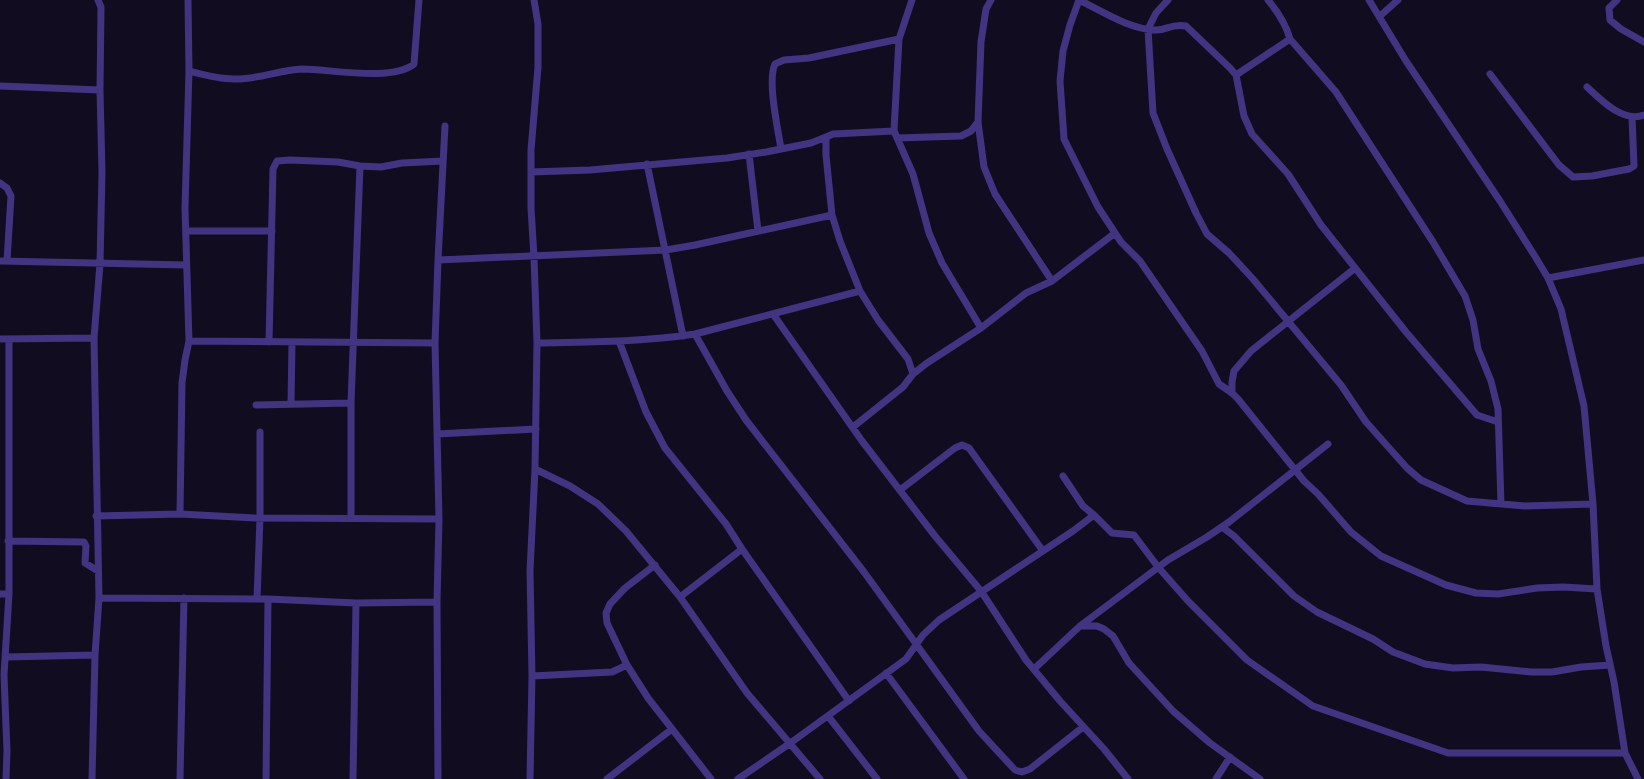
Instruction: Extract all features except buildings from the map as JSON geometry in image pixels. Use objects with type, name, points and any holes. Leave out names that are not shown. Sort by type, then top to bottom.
[{"type":"street","points":[[92,779],[99,598],[94,338],[100,264],[102,173],[100,4],[106,0]]},
{"type":"street","points":[[180,514],[182,383],[184,360],[190,341],[186,265],[189,71],[188,0]]},
{"type":"street","points":[[189,71],[210,77],[236,79],[300,69],[353,74],[402,71],[414,64],[419,0]]},
{"type":"street","points":[[530,779],[532,676],[530,571],[536,429],[536,343],[531,208],[532,123],[538,67],[538,24],[534,0]]},
{"type":"street","points":[[912,0],[900,39],[895,135],[914,174],[929,233],[942,263],[981,328]]},
{"type":"street","points":[[991,0],[986,9],[981,42],[978,122],[984,166],[995,194],[1052,281]]},
{"type":"street","points":[[1498,422],[1478,415],[1354,269],[1320,225],[1288,174],[1252,134],[1244,116],[1236,75],[1186,26],[1169,26],[1158,30],[1148,29],[1128,23],[1079,0],[1063,51],[1060,81],[1064,139],[1098,207],[1120,242],[1140,261],[1202,351],[1219,384],[1232,393],[1295,471],[1351,532],[1381,556],[1446,585],[1476,593],[1498,594],[1537,588],[1597,589]]},
{"type":"street","points":[[1168,0],[1156,13],[1148,29],[1153,113],[1166,149],[1198,219],[1207,234],[1240,264],[1341,385],[1366,422],[1388,448],[1421,480],[1467,501],[1524,506],[1592,504]]},
{"type":"street","points":[[1268,0],[1288,30],[1290,39],[1336,92],[1433,242],[1465,296],[1473,320],[1478,349],[1495,393],[1498,409],[1501,504]]},
{"type":"street","points":[[1369,0],[1406,61],[1500,201],[1548,278],[1561,308],[1584,406],[1597,589],[1626,753],[1638,779]]},
{"type":"street","points":[[1380,16],[1398,0]]},
{"type":"street","points":[[1617,0],[1609,8],[1610,20],[1621,29],[1644,42]]},
{"type":"street","points":[[781,149],[773,95],[773,69],[775,64],[784,60],[809,58],[900,39]]},
{"type":"street","points":[[1236,75],[1290,39]]},
{"type":"street","points":[[1490,74],[1559,165],[1573,177],[1592,176],[1629,169],[1634,166],[1632,117]]},
{"type":"street","points":[[0,86],[100,90]]},
{"type":"street","points":[[1587,87],[1608,106],[1632,117],[1644,116]]},
{"type":"street","points":[[532,172],[590,170],[727,158],[811,143],[833,134],[961,136],[971,131],[978,122]]},
{"type":"street","points":[[438,779],[437,602],[439,519],[435,343],[445,126]]},
{"type":"street","points":[[826,137],[832,215],[840,241],[860,291],[878,320],[908,359],[913,374]]},
{"type":"street","points":[[749,154],[758,231]]},
{"type":"street","points":[[269,342],[273,168],[277,161],[338,162],[381,167],[402,163],[443,162]]},
{"type":"street","points":[[647,164],[684,336]]},
{"type":"street","points":[[351,518],[351,403],[360,166]]},
{"type":"street","points":[[0,183],[7,188],[11,196],[4,261],[186,265]]},
{"type":"street","points":[[438,260],[666,250],[695,246],[832,215]]},
{"type":"street","points":[[186,231],[272,231]]},
{"type":"street","points":[[852,427],[903,387],[913,374],[927,362],[981,328],[1026,292],[1052,281],[1115,233]]},
{"type":"street","points":[[1548,278],[1644,260]]},
{"type":"street","points":[[1232,393],[1234,371],[1242,360],[1260,342],[1354,269]]},
{"type":"street","points":[[536,343],[619,341],[684,336],[860,291]]},
{"type":"street","points":[[774,314],[852,427],[981,591],[1026,660],[1128,779]]},
{"type":"street","points":[[695,334],[727,391],[746,420],[864,572],[978,732],[1014,770],[1022,772],[1030,769],[1084,726]]},
{"type":"street","points":[[0,339],[94,338]]},
{"type":"street","points":[[6,779],[7,751],[2,675],[6,657],[9,594],[9,339]]},
{"type":"street","points":[[190,341],[435,343]]},
{"type":"street","points":[[619,341],[646,412],[665,448],[726,524],[849,701]]},
{"type":"street","points":[[291,404],[292,342]]},
{"type":"street","points":[[256,405],[351,403]]},
{"type":"street","points":[[437,434],[536,429]]},
{"type":"street","points":[[257,599],[260,518],[260,432]]},
{"type":"street","points":[[1034,669],[1080,626],[1158,567],[1222,527],[1328,444]]},
{"type":"street","points":[[900,490],[955,448],[962,445],[969,448],[1043,551]]},
{"type":"street","points":[[535,469],[570,486],[598,504],[626,531],[680,597],[746,693],[820,779]]},
{"type":"street","points":[[1063,476],[1083,506],[1112,533],[1134,535],[1158,567],[1188,601],[1247,660],[1313,706],[1448,753],[1626,753]]},
{"type":"street","points":[[96,516],[180,514],[260,518],[439,519]]},
{"type":"street","points":[[738,779],[906,659],[930,627],[981,591],[1074,531],[1094,515]]},
{"type":"street","points":[[1222,527],[1234,536],[1294,596],[1317,612],[1373,639],[1393,652],[1424,664],[1453,668],[1531,672],[1552,672],[1610,665]]},
{"type":"street","points":[[8,541],[84,542],[86,546],[85,563],[98,571]]},
{"type":"street","points":[[680,597],[742,549]]},
{"type":"street","points":[[655,565],[618,594],[606,613],[607,623],[627,665],[648,698],[711,779]]},
{"type":"street","points":[[0,594],[9,594]]},
{"type":"street","points":[[99,598],[268,599],[356,603],[437,602]]},
{"type":"street","points":[[180,779],[184,598]]},
{"type":"street","points":[[266,779],[268,599]]},
{"type":"street","points":[[353,779],[356,603]]},
{"type":"street","points":[[1080,626],[1097,626],[1114,636],[1129,663],[1173,712],[1210,743],[1260,779]]},
{"type":"street","points":[[6,657],[96,655]]},
{"type":"street","points":[[532,676],[612,672],[627,665]]},
{"type":"street","points":[[886,674],[964,779]]},
{"type":"street","points":[[828,716],[877,779]]},
{"type":"street","points":[[607,779],[672,729]]},
{"type":"street","points":[[1216,779],[1230,757]]}]
